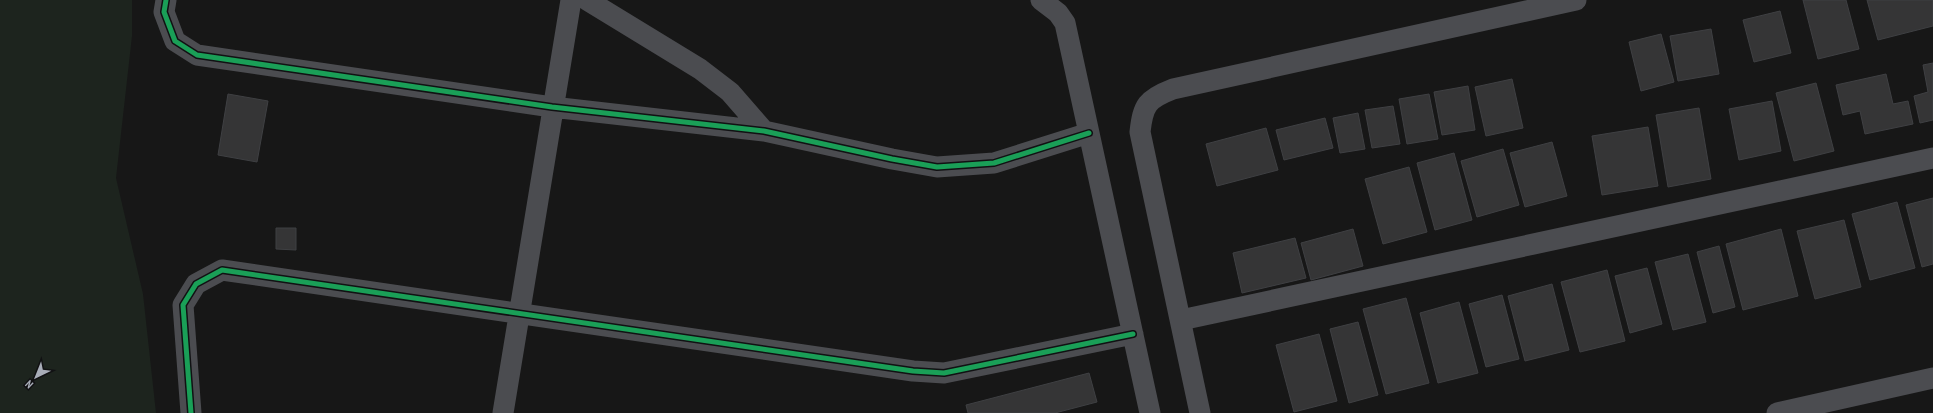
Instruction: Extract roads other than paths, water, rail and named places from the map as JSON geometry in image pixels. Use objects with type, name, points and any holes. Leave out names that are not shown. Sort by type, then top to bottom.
[{"type":"street","points":[[166,0],[164,12],[175,41],[197,55],[552,107],[764,131],[892,159],[937,167],[994,163],[1089,133]]},
{"type":"street","points":[[503,413],[552,107],[571,0]]},
{"type":"street","points":[[588,0],[700,69],[730,92],[764,131]]},
{"type":"street","points":[[1041,0],[1058,13],[1065,23],[1150,413]]},
{"type":"street","points":[[1200,413],[1140,132],[1142,112],[1154,96],[1173,89],[1576,0]]},
{"type":"street","points":[[1181,320],[1933,158]]},
{"type":"street","points":[[191,413],[183,305],[196,284],[222,270],[913,371],[944,373],[1133,334]]},
{"type":"street","points":[[1776,413],[1933,378]]}]
